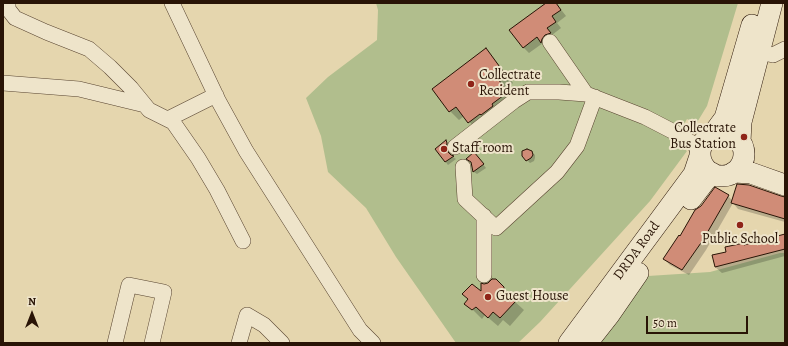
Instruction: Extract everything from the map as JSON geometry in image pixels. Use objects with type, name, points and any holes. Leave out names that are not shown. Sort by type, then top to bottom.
[{"type":"main road","points":[[714,133],[725,118],[758,3]]},
{"type":"main road","points":[[772,3],[741,122],[739,156],[727,175],[720,175],[712,173],[704,167],[700,152],[703,142],[708,136],[721,132],[732,134],[736,137],[739,156],[751,173],[785,185]]},
{"type":"main road","name":"DRDA Road","points":[[569,343],[694,174],[700,152]]},
{"type":"main road","points":[[739,156],[785,173]]},
{"type":"main road","name":"DRDA Road","points":[[587,343],[712,173]]},
{"type":"street","points":[[8,3],[8,9],[15,18],[90,49],[131,88],[149,110],[173,122],[198,158],[217,190],[243,242]]},
{"type":"street","points":[[172,3],[216,95],[246,151],[360,330],[373,343]]},
{"type":"street","points":[[463,167],[465,199],[496,228],[557,172],[576,146],[593,105],[591,96],[550,42]]},
{"type":"street","points":[[759,52],[773,55],[785,49]]},
{"type":"street","points":[[3,83],[79,89],[145,105]]},
{"type":"street","points":[[455,147],[514,101],[528,92],[559,92],[591,96],[645,116],[674,132],[700,152]]},
{"type":"street","points":[[168,119],[216,95]]},
{"type":"street","points":[[484,216],[484,275]]},
{"type":"street","points":[[115,343],[129,285],[164,292],[152,343]]},
{"type":"street","points":[[239,343],[247,315],[264,325],[282,343]]},
{"type":"green space","points":[[376,3],[738,3],[707,106],[696,124],[687,119],[674,141],[687,151],[650,201],[540,322],[518,343],[456,343],[396,257],[366,208],[328,172],[321,136],[306,98],[328,77],[377,40],[378,10]]},
{"type":"green space","points":[[780,253],[785,253],[785,343],[597,343],[648,276],[710,272]]},
{"type":"building","points":[[546,3],[556,3],[561,10],[552,16],[556,22],[547,28],[551,33],[545,35],[541,43],[537,37],[523,48],[509,30]]},
{"type":"building","name":"Collectrate Recident","points":[[486,48],[505,74],[498,79],[508,92],[492,104],[493,106],[468,123],[456,107],[449,112],[432,89]]},
{"type":"building","points":[[446,140],[446,148],[448,152],[454,156],[445,162],[435,149]]},
{"type":"building","points":[[527,149],[532,151],[533,155],[526,161],[522,156],[522,151]]},
{"type":"building","points":[[474,152],[484,164],[473,172],[471,162],[466,159]]},
{"type":"building","points":[[737,184],[749,185],[785,197],[785,219],[731,203]]},
{"type":"building","points":[[715,187],[729,195],[703,240],[682,270],[663,259],[679,235],[680,236],[695,210],[701,206]]},
{"type":"building","points":[[785,234],[785,249],[715,267],[712,255],[726,252],[725,247],[744,243],[744,245]]},
{"type":"building","name":"Guest House","points":[[492,279],[496,279],[504,287],[504,291],[516,301],[500,318],[493,312],[488,318],[476,307],[472,310],[464,304],[468,299],[462,294],[472,284],[481,291],[481,283],[488,283]]},
{"type":"place","name":"Collectrate Recident","points":[[471,84]]},
{"type":"place","name":"Collectrate Bus Station","points":[[744,137]]},
{"type":"place","name":"Staff room","points":[[444,149]]},
{"type":"place","name":"Public School","points":[[740,225]]},
{"type":"place","name":"Guest House","points":[[488,297]]}]
